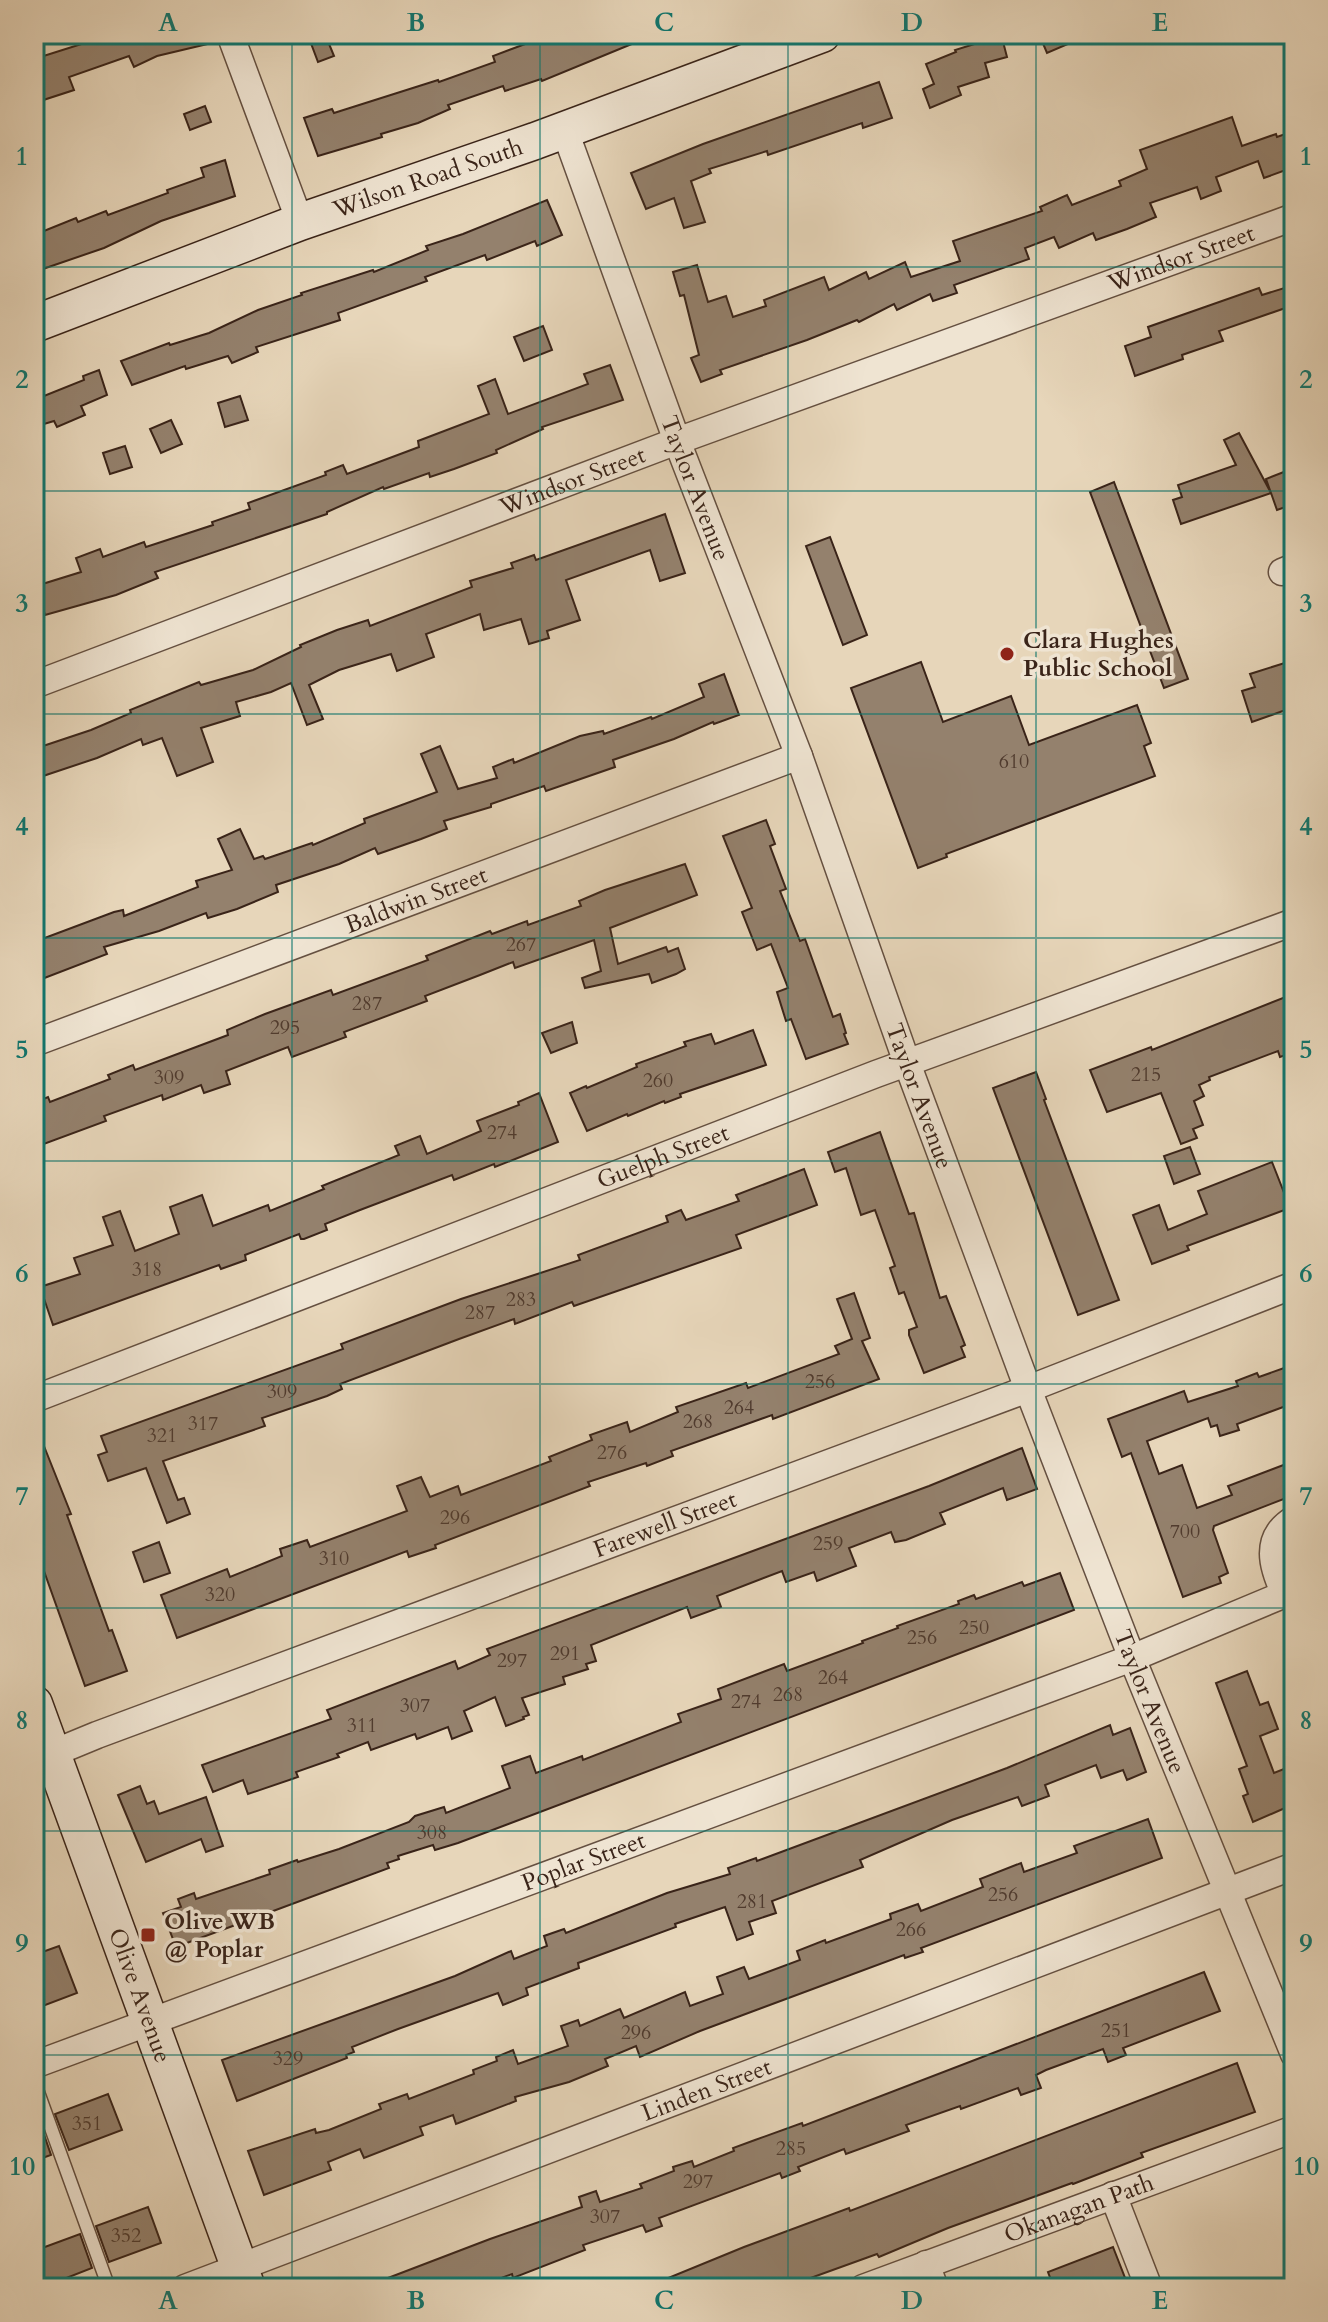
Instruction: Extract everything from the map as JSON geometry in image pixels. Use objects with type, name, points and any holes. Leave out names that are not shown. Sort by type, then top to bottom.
[{"type":"main road","name":"Wilson Road South","points":[[34,324],[300,222],[565,131],[822,34]]},
{"type":"main road","name":"Olive Avenue","points":[[34,1704],[43,1757],[151,2022],[244,2278]]},
{"type":"street","points":[[230,34],[300,222]]},
{"type":"street","name":"Taylor Avenue","points":[[565,131],[677,441],[799,756],[907,1063],[1028,1389],[1132,1658],[1294,2054]]},
{"type":"street","name":"Windsor Street","points":[[34,685],[677,441],[1294,217]]},
{"type":"street","name":"Baldwin Street","points":[[34,1043],[799,756]]},
{"type":"street","name":"Guelph Street","points":[[34,1399],[907,1063],[1294,922]]},
{"type":"street","name":"Farewell Street","points":[[43,1757],[1028,1389],[1294,1285]]},
{"type":"street","points":[[1290,1595],[1274,1571],[1271,1557],[1280,1530],[1294,1519]]},
{"type":"street","name":"Poplar Street","points":[[34,2065],[1132,1658],[1290,1595]]},
{"type":"street","name":"Linden Street","points":[[185,2288],[244,2278],[1294,1866]]},
{"type":"street","name":"Okanagan Path","points":[[863,2288],[931,2276],[1113,2195],[1294,2129]]},
{"type":"street","points":[[1113,2195],[1149,2288]]},
{"type":"lane","points":[[34,2081],[109,2288]]},
{"type":"building","points":[[113,34],[214,34],[216,42],[157,56],[134,67],[129,56],[69,77],[74,90],[34,103],[34,59]]},
{"type":"building","points":[[325,34],[334,56],[318,62],[309,38]]},
{"type":"building","points":[[552,34],[656,34],[542,81],[505,91],[503,86],[448,105],[450,109],[381,134],[382,137],[318,156],[304,118],[332,109],[334,113],[439,82],[495,62],[493,56]]},
{"type":"building","points":[[982,34],[1001,34],[1007,57],[985,63],[989,77],[958,87],[961,95],[930,108],[923,89],[934,84],[926,64],[984,41]]},
{"type":"building","points":[[1039,34],[1091,34],[1047,53]]},
{"type":"building","points":[[879,82],[892,118],[863,128],[862,123],[768,155],[767,151],[709,169],[711,173],[691,181],[705,222],[684,228],[674,198],[646,209],[631,173],[703,144]]},
{"type":"building","points":[[205,106],[211,122],[190,130],[184,114]]},
{"type":"building","points":[[1232,117],[1242,146],[1294,131],[1294,167],[1264,178],[1258,161],[1216,177],[1221,191],[1201,199],[1197,187],[1150,203],[1156,217],[1127,229],[1096,240],[1093,233],[1059,248],[1054,237],[1025,248],[1029,259],[954,285],[957,293],[933,301],[930,294],[897,310],[894,304],[859,322],[857,320],[720,370],[722,374],[701,382],[691,358],[699,355],[684,295],[680,296],[673,272],[697,265],[708,302],[726,296],[733,317],[766,306],[764,300],[824,277],[829,290],[866,272],[869,279],[905,262],[911,277],[960,261],[953,241],[1042,211],[1040,207],[1067,195],[1072,205],[1121,186],[1119,181],[1147,169],[1140,150]]},
{"type":"building","points":[[225,160],[235,196],[161,221],[104,248],[34,272],[34,235],[76,218],[78,222],[106,211],[108,215],[168,193],[167,190],[204,177],[201,168]]},
{"type":"building","points":[[547,200],[562,235],[537,246],[535,241],[487,260],[485,255],[425,277],[427,281],[338,313],[340,320],[256,347],[258,352],[232,363],[228,356],[186,369],[185,366],[132,385],[121,361],[169,343],[209,333],[301,293],[374,272],[428,250],[426,246]]},
{"type":"building","points":[[1294,285],[1294,305],[1219,331],[1223,341],[1135,376],[1125,346],[1151,337],[1148,327],[1259,288],[1262,295]]},
{"type":"building","points":[[543,326],[552,350],[524,361],[514,337]]},
{"type":"building","points":[[610,365],[623,400],[542,427],[496,450],[497,453],[454,469],[383,487],[327,514],[155,572],[158,578],[116,595],[45,615],[36,586],[81,572],[76,558],[100,549],[103,557],[144,542],[146,547],[213,525],[212,522],[250,509],[248,503],[326,475],[325,472],[343,465],[347,474],[419,447],[418,441],[489,414],[478,386],[495,379],[508,414],[588,384],[584,374]]},
{"type":"building","points":[[99,370],[107,395],[81,406],[85,415],[57,427],[54,421],[34,427],[34,400],[84,380],[83,376]]},
{"type":"building","points":[[240,396],[248,420],[225,427],[218,403]]},
{"type":"building","points":[[171,420],[182,444],[161,453],[150,429]]},
{"type":"building","points":[[1239,433],[1271,493],[1181,524],[1173,500],[1182,497],[1178,485],[1236,465],[1224,440]]},
{"type":"building","points":[[125,446],[132,467],[110,474],[103,453]]},
{"type":"building","points":[[1294,468],[1294,504],[1277,510],[1266,479]]},
{"type":"building","points":[[1114,482],[1188,679],[1164,688],[1090,492]]},
{"type":"building","points":[[665,514],[685,573],[660,581],[650,550],[566,580],[580,620],[547,631],[549,638],[529,644],[521,619],[484,630],[480,614],[426,634],[434,657],[397,671],[391,654],[339,670],[309,685],[323,719],[307,725],[291,683],[236,702],[240,716],[201,728],[213,762],[177,776],[162,738],[143,745],[141,739],[34,779],[34,749],[91,730],[131,713],[130,710],[199,682],[201,685],[253,670],[337,630],[368,620],[370,626],[472,587],[470,581],[513,568],[511,563],[534,555],[536,560]]},
{"type":"building","points":[[830,537],[867,635],[843,645],[806,546]]},
{"type":"building","points":[[1294,660],[1294,707],[1252,722],[1242,691],[1255,687],[1250,674]]},
{"type":"building","points":[[921,662],[943,722],[1011,696],[1029,745],[1137,705],[1151,743],[1144,746],[1155,776],[946,854],[947,857],[918,868],[851,688]]},
{"type":"building","points":[[724,674],[739,715],[613,760],[615,767],[546,791],[544,786],[444,821],[447,829],[421,839],[378,854],[375,848],[276,885],[278,892],[237,909],[208,918],[206,913],[104,947],[107,954],[34,982],[34,942],[114,912],[123,910],[124,916],[198,887],[196,881],[232,870],[218,839],[240,829],[254,859],[263,856],[265,859],[313,845],[365,823],[364,819],[437,792],[421,754],[440,746],[458,789],[497,778],[493,767],[513,759],[514,763],[580,736],[603,731],[604,734],[652,719],[704,697],[699,684]]},
{"type":"building","points":[[766,820],[775,844],[770,846],[786,889],[780,891],[800,941],[805,939],[833,1017],[840,1014],[848,1044],[806,1059],[791,1019],[786,1021],[777,992],[788,988],[771,944],[757,950],[742,912],[752,908],[723,836]]},
{"type":"building","points":[[685,864],[697,895],[610,928],[618,964],[666,947],[668,952],[678,948],[685,969],[676,974],[652,983],[649,974],[585,988],[582,978],[601,971],[594,940],[515,968],[513,962],[425,996],[427,1001],[344,1032],[346,1037],[292,1057],[288,1047],[226,1071],[230,1084],[204,1093],[201,1085],[163,1100],[162,1095],[104,1116],[106,1121],[41,1145],[39,1140],[34,1141],[34,1103],[48,1097],[50,1102],[110,1079],[108,1075],[133,1065],[135,1070],[228,1035],[227,1030],[265,1014],[331,990],[333,995],[428,960],[426,956],[490,931],[492,934],[527,921],[528,925],[581,906],[579,901],[605,890]]},
{"type":"building","points":[[1288,996],[1294,1013],[1294,1052],[1280,1057],[1278,1051],[1209,1077],[1210,1080],[1199,1085],[1204,1096],[1194,1101],[1203,1125],[1193,1129],[1197,1138],[1181,1144],[1161,1093],[1107,1112],[1090,1070],[1151,1047],[1152,1050]]},
{"type":"building","points":[[572,1022],[577,1043],[551,1053],[542,1033]]},
{"type":"building","points":[[753,1030],[766,1065],[680,1094],[681,1097],[587,1131],[570,1093],[686,1046],[684,1042],[711,1034],[715,1044]]},
{"type":"building","points":[[1036,1072],[1119,1300],[1078,1315],[993,1088]]},
{"type":"building","points":[[539,1093],[558,1142],[454,1180],[452,1175],[325,1224],[327,1230],[304,1239],[299,1234],[245,1255],[246,1260],[221,1269],[219,1265],[53,1325],[40,1287],[80,1274],[74,1258],[113,1245],[103,1217],[120,1211],[135,1251],[179,1234],[170,1207],[202,1195],[213,1226],[268,1205],[270,1211],[399,1155],[395,1146],[420,1136],[427,1154],[481,1131],[477,1121],[519,1105],[518,1102]]},
{"type":"building","points":[[880,1132],[909,1214],[914,1213],[940,1298],[946,1296],[965,1345],[961,1347],[965,1357],[924,1373],[909,1335],[909,1330],[917,1327],[904,1292],[899,1294],[890,1268],[895,1266],[875,1210],[861,1215],[846,1168],[835,1172],[828,1152]]},
{"type":"building","points":[[1190,1147],[1200,1174],[1174,1184],[1164,1156]]},
{"type":"building","points":[[1272,1162],[1290,1208],[1187,1246],[1189,1250],[1152,1264],[1133,1215],[1159,1205],[1168,1230],[1207,1214],[1198,1191]]},
{"type":"building","points":[[804,1169],[817,1205],[736,1235],[741,1248],[574,1306],[572,1302],[515,1324],[514,1319],[459,1339],[340,1384],[342,1389],[327,1396],[262,1418],[265,1426],[163,1461],[178,1500],[184,1498],[190,1514],[167,1523],[146,1468],[108,1481],[98,1455],[107,1452],[101,1436],[343,1349],[341,1344],[461,1299],[580,1260],[578,1255],[668,1222],[666,1216],[681,1210],[686,1220],[739,1201],[736,1195]]},
{"type":"building","points":[[854,1293],[870,1338],[862,1341],[879,1379],[773,1419],[772,1415],[671,1451],[673,1456],[647,1466],[646,1463],[588,1482],[590,1486],[435,1545],[436,1548],[409,1557],[407,1551],[177,1638],[161,1595],[227,1569],[230,1577],[282,1556],[280,1549],[307,1540],[310,1547],[407,1511],[397,1486],[421,1477],[430,1497],[458,1486],[461,1495],[551,1461],[549,1457],[592,1440],[590,1435],[627,1422],[630,1432],[678,1412],[676,1407],[746,1383],[748,1388],[839,1354],[835,1346],[852,1339],[837,1299]]},
{"type":"building","points":[[1284,1368],[1294,1403],[1237,1424],[1239,1430],[1220,1436],[1217,1425],[1211,1427],[1208,1418],[1147,1441],[1159,1474],[1182,1465],[1197,1508],[1232,1495],[1228,1486],[1294,1461],[1294,1495],[1214,1526],[1228,1573],[1219,1577],[1221,1583],[1183,1597],[1131,1453],[1122,1457],[1108,1419],[1184,1391],[1188,1402],[1238,1386],[1236,1381],[1257,1373],[1259,1377]]},
{"type":"building","points":[[34,1421],[71,1514],[67,1515],[109,1631],[112,1630],[127,1671],[85,1686],[34,1543]]},
{"type":"building","points":[[1022,1448],[1037,1489],[1007,1500],[1003,1488],[940,1513],[945,1524],[906,1540],[895,1542],[891,1532],[849,1548],[856,1566],[817,1581],[814,1572],[786,1582],[782,1571],[717,1596],[721,1607],[691,1618],[687,1607],[591,1645],[596,1661],[586,1664],[588,1669],[563,1677],[565,1684],[522,1698],[529,1715],[506,1726],[495,1697],[464,1711],[472,1731],[452,1739],[448,1727],[417,1739],[415,1734],[371,1750],[368,1742],[337,1754],[339,1757],[296,1772],[298,1777],[248,1794],[243,1780],[213,1792],[202,1765],[331,1719],[327,1710],[455,1661],[458,1669],[490,1655],[487,1649],[929,1486]]},
{"type":"building","points":[[159,1542],[170,1573],[144,1582],[133,1552]]},
{"type":"building","points":[[1060,1573],[1074,1610],[458,1843],[435,1850],[433,1845],[398,1856],[399,1859],[387,1863],[389,1868],[176,1947],[163,1913],[181,1907],[178,1899],[194,1893],[196,1899],[270,1874],[269,1870],[297,1860],[339,1849],[409,1822],[415,1816],[444,1807],[446,1813],[510,1788],[502,1766],[530,1756],[536,1773],[582,1756],[583,1760],[681,1722],[678,1714],[721,1699],[718,1689],[784,1664],[787,1671],[959,1604],[958,1601],[974,1595],[976,1599],[1022,1582],[1024,1586]]},
{"type":"building","points":[[1247,1671],[1260,1705],[1268,1702],[1278,1729],[1260,1736],[1274,1773],[1294,1765],[1294,1804],[1253,1822],[1243,1796],[1248,1794],[1239,1769],[1247,1766],[1216,1683]]},
{"type":"building","points":[[1110,1725],[1113,1735],[1130,1728],[1146,1772],[1127,1780],[1123,1770],[1101,1778],[1096,1765],[1045,1785],[1049,1796],[1022,1806],[1018,1797],[952,1820],[860,1860],[863,1867],[772,1901],[776,1913],[749,1922],[753,1934],[737,1940],[725,1907],[578,1963],[579,1968],[526,1988],[528,1995],[503,2005],[498,1993],[398,2029],[352,2047],[354,2052],[346,2055],[347,2058],[237,2101],[222,2060],[455,1976],[511,1951],[514,1959],[547,1946],[544,1936],[564,1929],[566,1933],[667,1893],[730,1874],[728,1868],[756,1858],[757,1861],[1007,1768]]},
{"type":"building","points":[[140,1786],[147,1804],[154,1801],[159,1814],[206,1797],[223,1846],[206,1852],[201,1839],[146,1862],[118,1795]]},
{"type":"building","points":[[1148,1819],[1162,1858],[921,1948],[923,1952],[905,1958],[904,1955],[700,2031],[640,2057],[636,2046],[605,2059],[608,2066],[569,2082],[515,2097],[516,2101],[456,2124],[453,2115],[420,2127],[423,2135],[364,2158],[360,2149],[328,2162],[331,2170],[264,2195],[248,2151],[315,2129],[316,2133],[329,2130],[381,2109],[379,2104],[407,2094],[409,2099],[474,2074],[473,2070],[497,2061],[496,2057],[513,2050],[518,2064],[568,2046],[561,2026],[578,2020],[580,2026],[620,2009],[624,2018],[685,1992],[690,2006],[723,1994],[717,1977],[744,1967],[749,1979],[800,1960],[797,1951],[891,1919],[890,1914],[918,1904],[921,1911],[983,1887],[980,1879],[1021,1863],[1024,1872],[1077,1853],[1074,1846]]},
{"type":"building","points":[[59,1946],[77,1993],[40,2007],[34,1991],[34,1955]]},
{"type":"building","points":[[1204,1972],[1220,2011],[1123,2048],[1126,2055],[1108,2062],[1103,2049],[1046,2070],[1036,2075],[1041,2088],[1021,2095],[1018,2088],[906,2125],[909,2131],[846,2154],[844,2149],[798,2167],[800,2171],[782,2178],[780,2173],[659,2218],[662,2226],[646,2232],[643,2225],[583,2245],[585,2250],[513,2278],[512,2274],[474,2288],[367,2288],[490,2239],[582,2207],[579,2197],[596,2191],[600,2202],[642,2188],[640,2184],[674,2171],[673,2167],[692,2161],[694,2167],[734,2151],[733,2148],[802,2123],[803,2126]]},
{"type":"building","points":[[1237,2063],[1255,2112],[1141,2153],[1143,2157],[1073,2184],[948,2228],[879,2257],[877,2254],[783,2288],[644,2288],[744,2247],[849,2208],[850,2211]]},
{"type":"building","points":[[108,2094],[122,2130],[69,2150],[55,2114]]},
{"type":"building","points":[[39,2120],[51,2155],[34,2161],[34,2122]]},
{"type":"building","points":[[148,2207],[161,2243],[109,2262],[96,2226]]},
{"type":"building","points":[[80,2234],[92,2268],[34,2288],[34,2251]]},
{"type":"building","points":[[1113,2247],[1129,2288],[1054,2288],[1048,2272]]},
{"type":"place","name":"Clara Hughes Public School","points":[[1007,654]]},
{"type":"place","name":"Olive WB @ Poplar","points":[[148,1935]]}]
